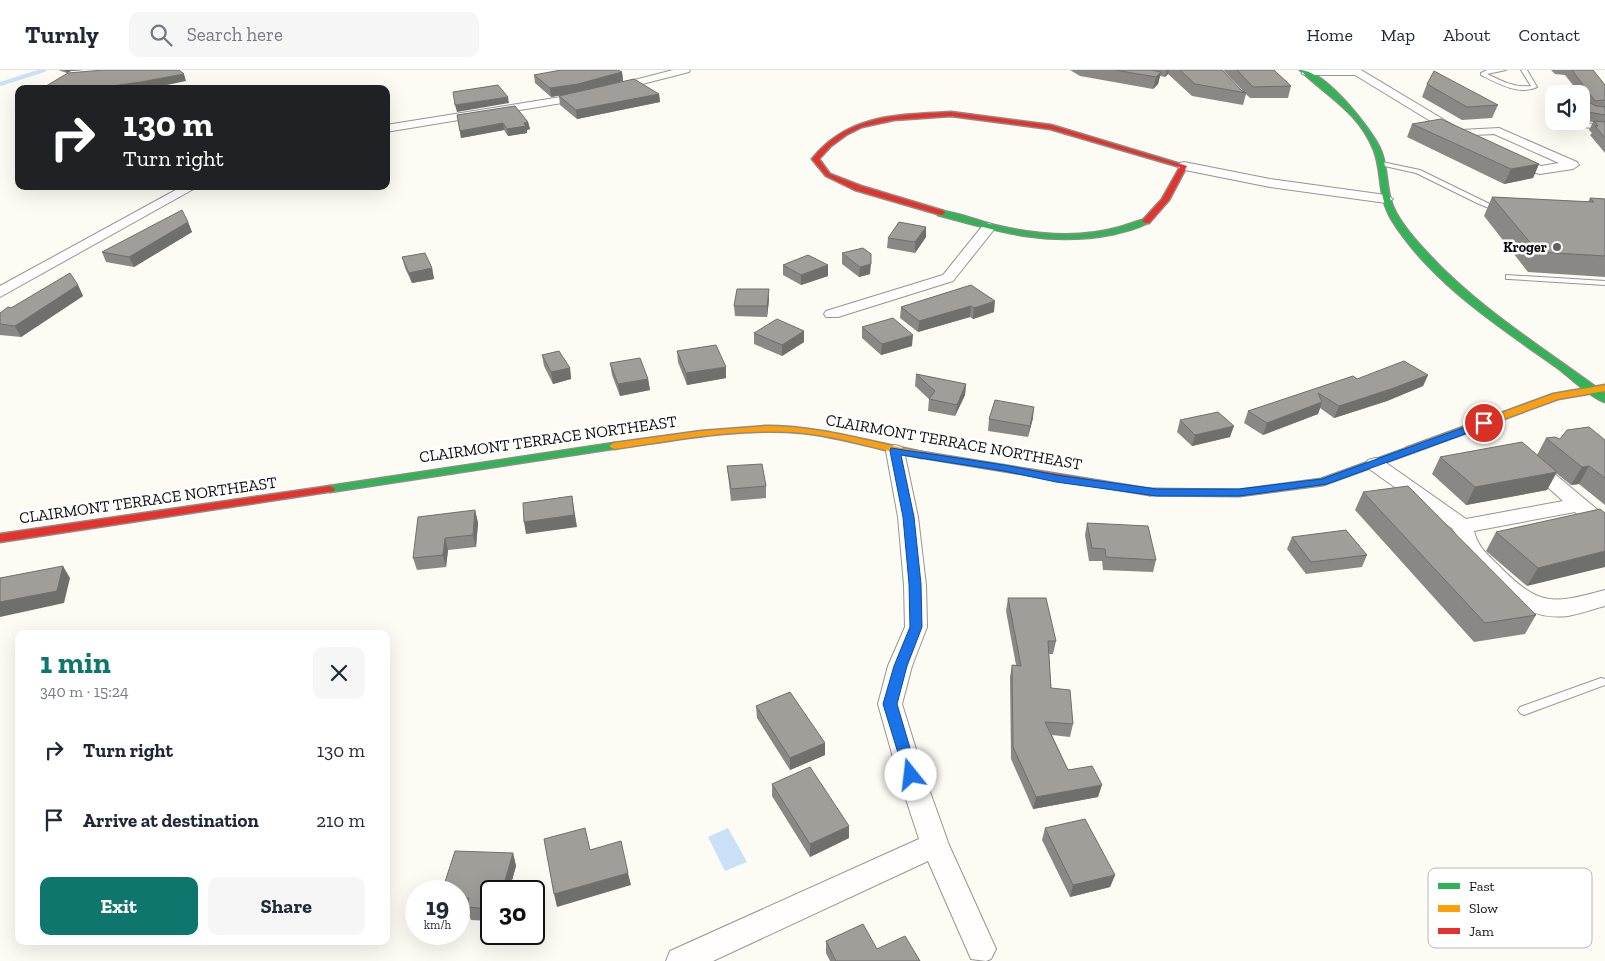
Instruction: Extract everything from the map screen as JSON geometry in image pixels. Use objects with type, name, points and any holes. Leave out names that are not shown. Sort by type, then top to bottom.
[{"type":"street","points":[[390,128],[580,97],[685,70]]},
{"type":"street","points":[[1305,71],[1356,71],[1459,134],[1477,142]]},
{"type":"street","points":[[1305,71],[1349,109],[1370,137],[1382,164],[1386,199],[1395,216],[1414,242],[1449,278],[1599,389],[1605,398]]},
{"type":"street","points":[[1184,166],[1165,200],[1146,221],[1122,231],[1071,240],[1038,237],[989,227],[858,188],[828,175],[814,160],[820,150],[833,137],[851,129],[884,120],[951,114],[1051,127],[1184,166],[1270,183],[1386,199]]},
{"type":"street","points":[[1459,134],[1495,130],[1573,165],[1540,170],[1504,154]]},
{"type":"street","points":[[0,292],[186,190]]},
{"type":"street","points":[[832,314],[948,278],[989,227]]},
{"type":"street","name":"CLAIRMONT TERRACE NORTHEAST","points":[[0,538],[709,432],[789,429],[849,438],[895,451],[1004,468],[1056,479],[1157,493],[1239,493],[1323,482],[1556,396],[1599,389]]},
{"type":"street","points":[[895,451],[908,517],[915,584],[916,627],[900,666],[890,704],[911,775],[936,846],[981,949]]},
{"type":"street","points":[[1522,456],[1605,527]]},
{"type":"street","points":[[1375,464],[1463,526],[1467,546],[1511,591],[1538,606],[1567,608],[1605,598]]},
{"type":"street","points":[[1463,526],[1578,505]]},
{"type":"street","points":[[681,961],[936,846]]},
{"type":"lane","points":[[1503,70],[1489,71],[1483,74],[1515,87],[1524,89],[1534,87],[1524,70]]},
{"type":"lane","points":[[1590,127],[1605,128]]},
{"type":"lane","points":[[1382,164],[1418,171],[1481,203],[1510,213]]},
{"type":"lane","points":[[1509,277],[1605,283]]},
{"type":"lane","points":[[1524,710],[1601,682]]},
{"type":"water","points":[[728,828],[747,862],[725,871],[708,837]]},
{"type":"building","points":[[104,70],[179,70],[184,74],[119,85],[48,85],[68,73]]},
{"type":"building","points":[[561,70],[618,70],[622,72],[578,84],[550,88],[534,75]]},
{"type":"building","points":[[1115,70],[1151,70],[1161,72],[1156,77]]},
{"type":"building","points":[[1180,70],[1222,70],[1246,93],[1195,84]]},
{"type":"building","points":[[1237,70],[1274,70],[1291,86],[1253,87]]},
{"type":"building","points":[[1572,70],[1593,70],[1605,85],[1605,100],[1595,101],[1590,94],[1590,85],[1583,85]]},
{"type":"building","points":[[1434,71],[1498,105],[1467,107],[1427,84]]},
{"type":"building","points":[[634,79],[659,94],[576,110],[559,96]]},
{"type":"building","points":[[498,85],[508,97],[455,105],[453,92]]},
{"type":"building","points":[[1590,103],[1605,107],[1605,115],[1590,112]]},
{"type":"building","points":[[515,106],[528,122],[524,123],[526,126],[507,129],[503,123],[460,131],[457,115]]},
{"type":"building","points":[[1441,119],[1539,164],[1511,169],[1412,124]]},
{"type":"building","points":[[1594,121],[1605,122],[1605,138],[1595,126],[1598,126]]},
{"type":"building","points":[[1492,197],[1594,202],[1590,198],[1605,199],[1605,256],[1538,252]]},
{"type":"building","points":[[182,210],[188,222],[129,257],[102,252]]},
{"type":"building","points":[[899,222],[926,227],[915,242],[888,238]]},
{"type":"building","points":[[863,248],[871,254],[871,264],[860,267],[842,253]]},
{"type":"building","points":[[425,253],[432,268],[409,273],[402,257]]},
{"type":"building","points":[[808,255],[828,265],[801,275],[783,265]]},
{"type":"building","points":[[70,273],[78,285],[15,326],[0,324],[0,313],[8,307],[11,308]]},
{"type":"building","points":[[971,285],[995,301],[919,321],[901,307]]},
{"type":"building","points":[[737,289],[769,289],[767,306],[734,306]]},
{"type":"building","points":[[893,318],[913,335],[882,344],[862,327]]},
{"type":"building","points":[[777,319],[804,331],[782,345],[754,333]]},
{"type":"building","points":[[716,345],[726,367],[686,373],[677,351]]},
{"type":"building","points":[[559,351],[570,368],[551,372],[542,355]]},
{"type":"building","points":[[640,358],[648,379],[618,384],[610,363]]},
{"type":"building","points":[[1404,361],[1428,375],[1339,406],[1318,393],[1322,402],[1267,423],[1248,411],[1353,376],[1357,379]]},
{"type":"building","points":[[916,374],[966,384],[957,405],[929,399],[935,391]]},
{"type":"building","points":[[995,400],[1034,407],[1030,426],[989,419]]},
{"type":"building","points":[[1218,412],[1234,426],[1195,435],[1180,420]]},
{"type":"building","points":[[1589,427],[1605,440],[1605,478],[1589,466],[1582,467],[1546,438],[1555,437],[1560,439],[1567,430]]},
{"type":"building","points":[[1522,442],[1557,472],[1475,487],[1440,457]]},
{"type":"building","points":[[762,464],[766,486],[731,489],[727,466]]},
{"type":"building","points":[[1408,486],[1536,615],[1485,623],[1363,492]]},
{"type":"building","points":[[572,496],[574,515],[524,522],[523,503]]},
{"type":"building","points":[[1600,509],[1605,513],[1605,551],[1538,568],[1496,532]]},
{"type":"building","points":[[475,510],[473,535],[445,538],[443,555],[413,558],[418,517]]},
{"type":"building","points":[[1087,523],[1148,526],[1156,560],[1106,557],[1105,549],[1092,548]]},
{"type":"building","points":[[1346,530],[1367,555],[1311,562],[1292,537]]},
{"type":"building","points":[[63,566],[57,591],[0,602],[0,578]]},
{"type":"building","points":[[1008,598],[1046,598],[1056,641],[1048,641],[1051,688],[1070,690],[1073,724],[1045,722],[1068,770],[1092,766],[1102,785],[1036,797],[1013,747],[1012,665],[1021,666]]},
{"type":"building","points":[[790,692],[825,743],[790,758],[756,706]]},
{"type":"building","points":[[810,767],[849,826],[810,844],[772,784]]},
{"type":"building","points":[[1085,819],[1115,875],[1073,885],[1045,828]]},
{"type":"building","points":[[585,828],[590,850],[621,841],[628,873],[554,894],[544,839]]},
{"type":"building","points":[[455,851],[513,853],[505,880],[480,880],[480,908],[470,907],[470,880],[446,880]]},
{"type":"building","points":[[863,924],[877,949],[905,936],[920,961],[836,961],[826,941]]},
{"type":"waterway","points":[[0,84],[44,70]]},
{"type":"traffic: fast","points":[[1303,70],[1346,105],[1364,126],[1379,156],[1387,201],[1409,238],[1435,266],[1481,307],[1605,399]]},
{"type":"traffic: fast","points":[[941,213],[1019,233],[1068,237],[1092,236],[1146,221]]},
{"type":"traffic: fast","points":[[330,489],[614,446]]},
{"type":"traffic: fast","points":[[1150,492],[1239,493],[1323,482],[1410,450]]},
{"type":"traffic: slow","points":[[1410,450],[1556,396],[1605,388]]},
{"type":"traffic: slow","points":[[614,446],[723,431],[788,429],[839,436],[922,455]]},
{"type":"traffic: jam","points":[[951,114],[1051,127],[1184,166],[1165,200],[1146,221]]},
{"type":"traffic: jam","points":[[941,213],[858,188],[828,175],[815,159],[828,144],[843,133],[859,126],[894,118],[951,114]]},
{"type":"traffic: jam","points":[[922,455],[1150,492]]},
{"type":"traffic: jam","points":[[0,538],[330,489]]},
{"type":"place","name":"Kroger","points":[[1557,247]]},
{"type":"route","points":[[911,775],[890,704],[900,666],[916,627],[915,584],[908,517],[895,451],[1004,468],[1056,479],[1157,493],[1239,493],[1323,482],[1484,423]]}]
